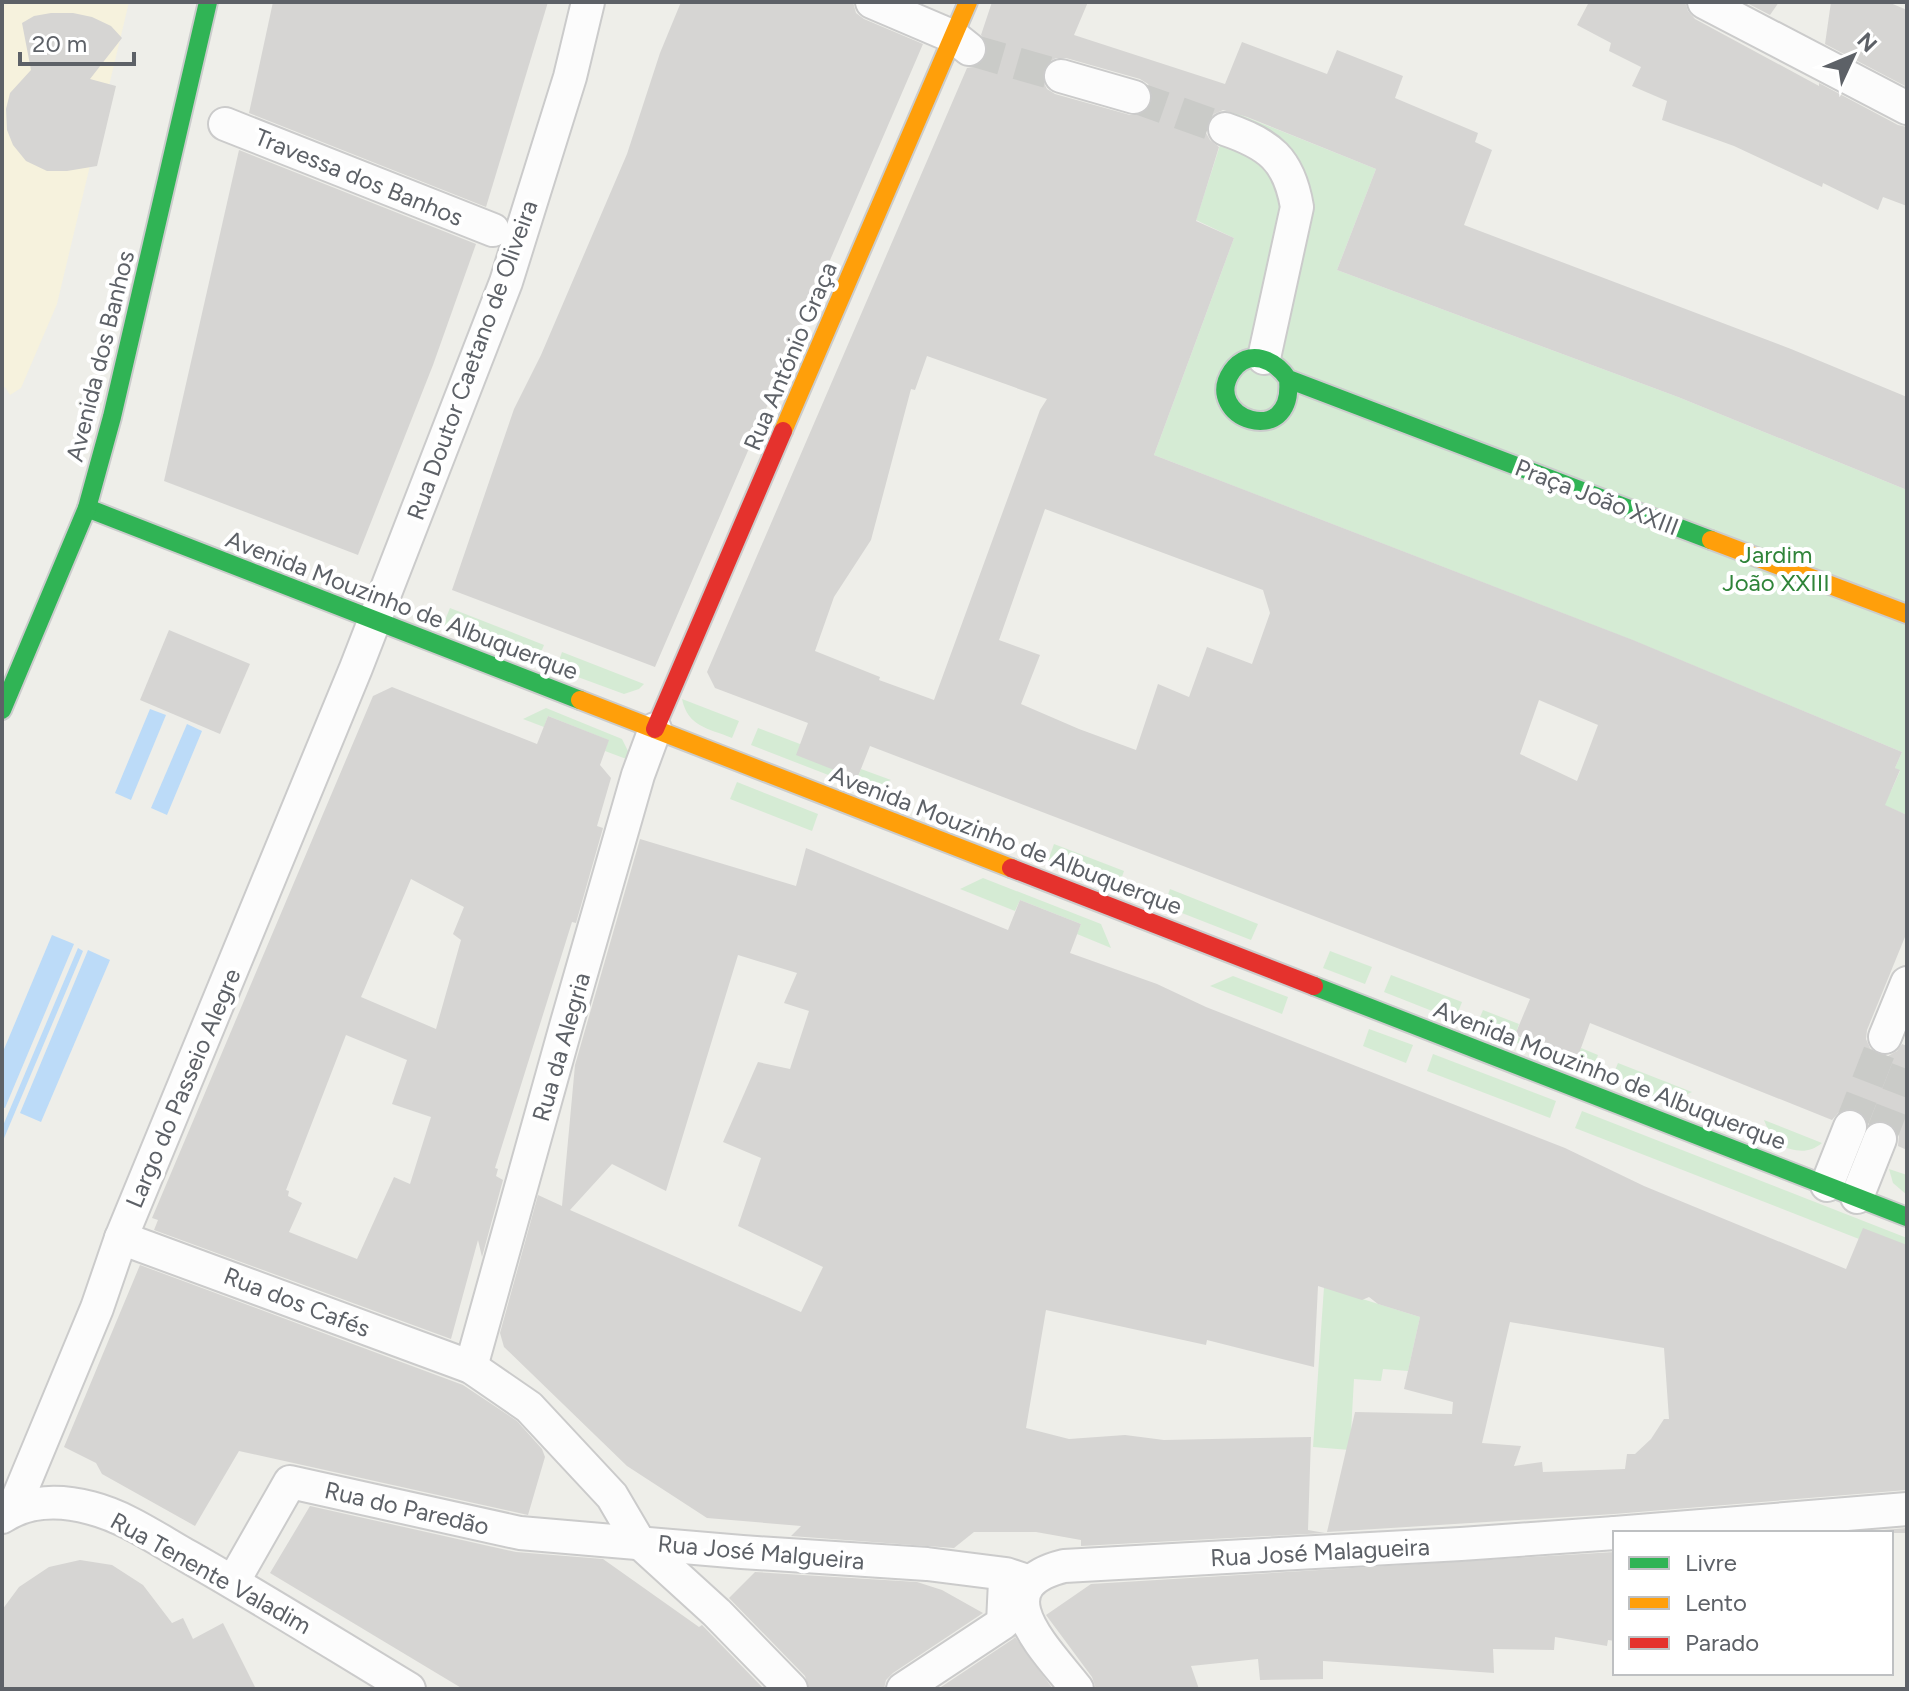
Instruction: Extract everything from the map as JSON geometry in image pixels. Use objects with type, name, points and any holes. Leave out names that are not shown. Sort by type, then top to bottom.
[{"type":"main road","name":"Avenida dos Banhos","points":[[2,710],[87,508],[112,417],[208,2]]},
{"type":"main road","name":"Rua António Graça","points":[[655,729],[962,44],[968,2]]},
{"type":"main road","points":[[1264,358],[1248,358],[1230,372],[1227,402],[1237,414],[1250,422],[1279,414],[1290,395],[1288,379]]},
{"type":"main road","name":"Praça João XXIII","points":[[1264,358],[1279,365],[1288,379],[1907,614]]},
{"type":"main road","name":"Avenida Mouzinho de Albuquerque","points":[[87,508],[1907,1217]]},
{"type":"street","name":"Rua Doutor Caetano de Oliveira","points":[[356,668],[506,282],[570,77],[588,2]]},
{"type":"street","points":[[872,2],[962,44]]},
{"type":"street","points":[[1704,2],[1907,108]]},
{"type":"street","points":[[1061,76],[1134,97]]},
{"type":"street","name":"Travessa dos Banhos","points":[[225,124],[493,230]]},
{"type":"street","points":[[1225,129],[1255,139],[1271,151],[1285,168],[1297,207],[1264,358]]},
{"type":"street","name":"Largo do Passeio Alegre","points":[[8,1513],[97,1308],[121,1238],[356,668]]},
{"type":"street","name":"Rua da Alegria","points":[[471,1367],[638,775],[655,729]]},
{"type":"street","points":[[1885,1037],[1907,983]]},
{"type":"street","points":[[1827,1185],[1850,1127]]},
{"type":"street","points":[[1857,1197],[1880,1139]]},
{"type":"street","name":"Rua dos Cafés","points":[[121,1238],[471,1367]]},
{"type":"street","name":"Rua José Malgueira","points":[[471,1367],[529,1407],[612,1496],[639,1542],[927,1564],[1018,1578]]},
{"type":"street","name":"Rua do Paredão","points":[[233,1582],[290,1482],[520,1533],[639,1542]]},
{"type":"street","name":"Rua Tenente Valadim","points":[[8,1513],[37,1504],[60,1503],[90,1508],[119,1518],[233,1582],[409,1689]]},
{"type":"street","name":"Rua José Malagueira","points":[[1639,1531],[1907,1509]]},
{"type":"street","name":"Rua José Malagueira","points":[[1018,1578],[1064,1566],[1613,1533]]},
{"type":"street","points":[[639,1542],[717,1613],[791,1689]]},
{"type":"street","points":[[903,1689],[1003,1623],[1002,1599],[1018,1578],[1025,1593],[1022,1611],[1029,1627],[1077,1689]]},
{"type":"green space","name":"Jardim João XXIII","points":[[1231,111],[1376,169],[1337,270],[1678,397],[1907,490],[1907,815],[1881,804],[1900,771],[1895,768],[1902,752],[1632,640],[1154,455],[1234,238],[1196,220]]},
{"type":"green space","points":[[450,608],[544,645],[537,662],[443,625]]},
{"type":"green space","points":[[562,652],[644,684],[624,694],[556,669]]},
{"type":"green space","points":[[682,699],[739,721],[732,738],[694,721]]},
{"type":"green space","points":[[546,708],[622,739],[629,760],[605,751],[608,740],[548,716],[544,727],[523,719]]},
{"type":"green space","points":[[758,728],[800,744],[857,779],[861,769],[891,780],[867,790],[751,745]]},
{"type":"green space","points":[[737,782],[818,814],[812,831],[730,799]]},
{"type":"green space","points":[[1054,844],[1124,871],[1118,888],[1048,861]]},
{"type":"green space","points":[[983,878],[1101,924],[1111,948],[1077,934],[1081,924],[1020,900],[1015,911],[960,889]]},
{"type":"green space","points":[[1170,889],[1258,924],[1251,940],[1164,906]]},
{"type":"green space","points":[[1330,951],[1372,967],[1365,984],[1323,968]]},
{"type":"green space","points":[[1391,975],[1462,1002],[1455,1020],[1384,992]]},
{"type":"green space","points":[[1233,976],[1288,997],[1282,1014],[1210,986]]},
{"type":"green space","points":[[1483,1010],[1519,1024],[1515,1036],[1576,1059],[1581,1048],[1598,1055],[1591,1072],[1476,1027]]},
{"type":"green space","points":[[1369,1029],[1413,1045],[1406,1063],[1363,1046]]},
{"type":"green space","points":[[1433,1054],[1556,1101],[1550,1118],[1427,1071]]},
{"type":"green space","points":[[1618,1063],[1692,1092],[1668,1103],[1611,1080]]},
{"type":"green space","points":[[1582,1111],[1907,1238],[1907,1245],[1859,1239],[1575,1128]]},
{"type":"green space","points":[[1764,1120],[1822,1143],[1805,1151],[1774,1144]]},
{"type":"green space","points":[[1889,1169],[1907,1175],[1907,1195],[1893,1183]]},
{"type":"green space","points":[[1324,1287],[1420,1317],[1408,1371],[1383,1369],[1381,1381],[1354,1379],[1350,1450],[1313,1447]]},
{"type":"sand","points":[[2,2],[129,2],[57,304],[21,388],[10,395],[5,387],[2,388]]},
{"type":"water","points":[[150,709],[166,715],[131,800],[115,793]]},
{"type":"water","points":[[187,724],[202,731],[167,815],[151,808]]},
{"type":"water","points":[[52,935],[74,944],[5,1108],[2,1107],[2,1054]]},
{"type":"water","points":[[78,948],[83,951],[2,1143],[2,1128]]},
{"type":"water","points":[[88,950],[110,960],[41,1122],[20,1113]]},
{"type":"building","points":[[273,2],[548,2],[486,207],[249,113]]},
{"type":"building","points":[[681,2],[853,2],[856,13],[864,19],[923,44],[655,667],[452,590],[514,409],[541,355],[627,154],[660,53]]},
{"type":"building","points":[[992,2],[1088,2],[1074,35],[1225,84],[1242,42],[1327,74],[1337,50],[1403,76],[1395,98],[1478,133],[1475,142],[1492,150],[1464,225],[1791,349],[1907,397],[1907,490],[1678,397],[1337,270],[1376,169],[1223,110],[1214,114],[1207,123],[1206,133],[1219,147],[1196,221],[1234,238],[1154,455],[1633,640],[1902,752],[1895,768],[1900,770],[1885,805],[1907,815],[1907,932],[1866,1039],[1870,1048],[1879,1055],[1888,1056],[1902,1044],[1907,1046],[1907,1150],[1898,1146],[1899,1135],[1888,1122],[1878,1120],[1869,1124],[1856,1109],[1839,1112],[1832,1120],[1590,1023],[1577,1059],[1515,1035],[1530,999],[870,746],[857,779],[796,755],[808,723],[715,688],[707,672],[967,68],[977,66],[988,53],[987,43],[981,35]],"holes":[[[1056,58],[1066,58],[1140,79],[1148,84],[1152,103],[1147,111],[1130,115],[1055,94],[1047,89],[1043,81],[1047,63]],[[927,356],[1047,399],[1040,410],[934,700],[879,680],[880,677],[815,651],[834,597],[871,540],[911,389],[915,390]],[[1045,509],[1263,590],[1270,613],[1252,664],[1207,647],[1189,697],[1158,684],[1136,750],[1021,704],[1040,655],[999,640]],[[1539,700],[1598,725],[1577,781],[1520,754]]]},
{"type":"building","points":[[1589,2],[1685,2],[1695,19],[1819,86],[1819,83],[1907,127],[1907,206],[1883,197],[1878,210],[1823,183],[1822,187],[1734,146],[1662,120],[1667,101],[1632,86],[1641,67],[1609,51],[1611,43],[1577,25]]},
{"type":"building","points":[[1745,2],[1779,2],[1770,15]]},
{"type":"building","points":[[1831,2],[1888,2],[1907,10],[1907,87],[1825,44]]},
{"type":"building","points":[[51,13],[92,17],[111,26],[122,38],[90,79],[116,86],[97,166],[47,171],[26,161],[13,145],[7,130],[6,109],[10,93],[31,70],[22,23],[34,16]]},
{"type":"building","points":[[239,150],[476,244],[433,365],[358,555],[164,481]]},
{"type":"building","points":[[169,630],[250,664],[220,734],[140,700]]},
{"type":"building","points":[[392,687],[537,744],[548,716],[609,740],[600,765],[611,778],[597,826],[603,828],[576,923],[572,922],[495,1168],[498,1169],[496,1176],[503,1180],[482,1257],[478,1240],[451,1339],[154,1230],[158,1220],[152,1218],[373,696]],"holes":[[[411,879],[464,907],[453,934],[461,940],[436,1029],[361,997]],[[346,1035],[407,1060],[392,1104],[431,1117],[410,1184],[394,1177],[357,1259],[289,1232],[302,1203],[288,1196],[289,1191],[286,1190]]]},
{"type":"building","points":[[640,839],[796,886],[806,848],[1008,930],[1020,900],[1081,924],[1070,953],[1157,984],[1206,1007],[1565,1148],[1644,1186],[1846,1269],[1863,1228],[1907,1245],[1907,1490],[1614,1514],[1327,1532],[1355,1412],[1452,1414],[1453,1402],[1404,1389],[1420,1317],[1378,1304],[1369,1297],[1362,1300],[1318,1286],[1314,1367],[1207,1340],[1206,1345],[1046,1310],[1026,1428],[1069,1439],[1125,1435],[1164,1440],[1311,1437],[1308,1530],[1325,1533],[1081,1546],[1081,1540],[1036,1532],[974,1532],[954,1548],[791,1536],[801,1526],[707,1518],[627,1466],[504,1347],[500,1333],[538,1195],[562,1206],[575,1065]],"holes":[[[738,955],[797,973],[784,1003],[809,1011],[790,1069],[758,1062],[723,1142],[761,1158],[738,1226],[823,1267],[801,1312],[570,1210],[612,1164],[666,1191]],[[1510,1322],[1664,1348],[1669,1419],[1664,1419],[1651,1439],[1635,1454],[1627,1454],[1625,1469],[1543,1472],[1542,1462],[1514,1466],[1521,1446],[1482,1443]]]},
{"type":"building","points":[[140,1265],[463,1385],[517,1421],[542,1449],[545,1457],[528,1515],[239,1451],[195,1526],[102,1474],[96,1463],[64,1447]]},
{"type":"building","points":[[310,1506],[516,1552],[603,1559],[699,1627],[702,1625],[764,1689],[463,1689],[270,1573]]},
{"type":"building","points":[[1907,1528],[1907,1533],[1871,1531]]},
{"type":"building","points":[[1613,1552],[1613,1641],[1608,1640],[1607,1646],[1555,1637],[1554,1650],[1493,1649],[1494,1673],[1323,1661],[1323,1679],[1260,1680],[1258,1659],[1191,1666],[1199,1689],[1096,1689],[1092,1677],[1046,1615],[1091,1584]]},
{"type":"building","points":[[80,1560],[112,1565],[143,1585],[172,1623],[183,1618],[193,1639],[223,1623],[256,1689],[2,1689],[2,1610],[19,1587],[49,1567]]},
{"type":"building","points":[[755,1572],[917,1582],[942,1590],[983,1613],[893,1673],[886,1680],[884,1689],[809,1689],[805,1676],[729,1598]]},
{"type":"building","points":[[1015,1637],[1053,1689],[938,1689],[1013,1639]]},
{"type":"tunnel","points":[[971,50],[1061,76]]},
{"type":"tunnel","points":[[1134,97],[1225,129]]},
{"type":"tunnel","points":[[1850,1127],[1885,1037]]},
{"type":"tunnel","points":[[1880,1139],[1907,1069]]},
{"type":"traffic: fast","points":[[2,710],[87,508],[112,417],[208,2]]},
{"type":"traffic: fast","points":[[1288,379],[1286,402],[1278,415],[1265,421],[1251,420],[1238,413],[1228,402],[1226,388],[1232,371],[1246,359],[1262,359],[1276,366],[1288,379],[1711,540]]},
{"type":"traffic: fast","points":[[87,508],[580,700]]},
{"type":"traffic: fast","points":[[1314,986],[1907,1217]]},
{"type":"traffic: slow","points":[[783,431],[968,2]]},
{"type":"traffic: slow","points":[[1711,540],[1907,614]]},
{"type":"traffic: slow","points":[[580,700],[1011,868]]},
{"type":"traffic: jam","points":[[655,729],[783,431]]},
{"type":"traffic: jam","points":[[1011,868],[1314,986]]}]
